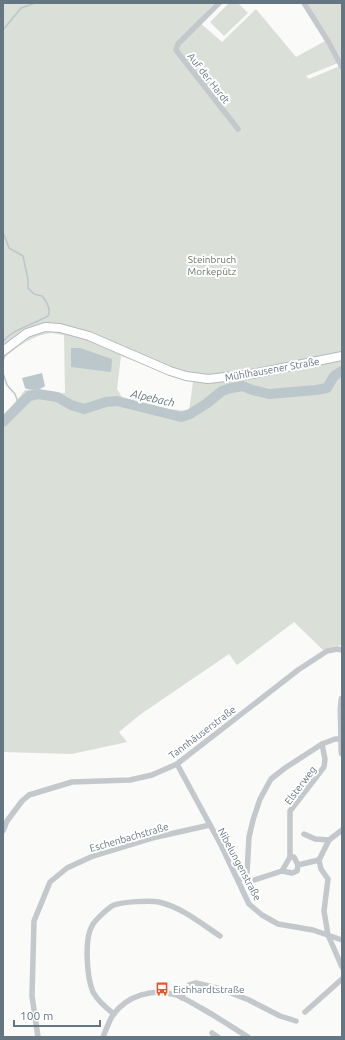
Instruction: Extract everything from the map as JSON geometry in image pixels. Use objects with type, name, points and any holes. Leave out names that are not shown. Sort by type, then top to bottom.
[{"type":"main road","name":"Mühlhausener Straße","points":[[3,350],[27,333],[45,326],[60,328],[76,332],[112,346],[170,371],[186,376],[208,379],[252,374],[342,356]]},
{"type":"street","name":"Auf der Hardt","points":[[219,3],[178,44],[176,50],[238,129]]},
{"type":"street","points":[[304,3],[328,41],[342,67]]},
{"type":"street","name":"Tannhäuserstraße","points":[[3,831],[7,821],[22,801],[29,795],[72,782],[130,780],[152,775],[177,764],[298,670],[327,651],[337,649],[342,650]]},
{"type":"street","points":[[342,699],[342,753]]},
{"type":"street","points":[[239,884],[243,886],[246,880],[249,837],[253,820],[260,799],[271,779],[322,744],[336,739],[342,739]]},
{"type":"street","name":"Elsterweg","points":[[282,871],[290,857],[290,811],[324,767],[326,759],[322,744]]},
{"type":"street","name":"Nibelungenstraße","points":[[177,764],[221,845],[249,904],[262,915],[278,924],[313,930],[342,940]]},
{"type":"street","name":"Eschenbachstraße","points":[[38,1037],[32,996],[34,921],[50,882],[67,868],[93,856],[147,840],[210,825]]},
{"type":"street","points":[[342,830],[330,840],[319,860],[321,870],[328,879],[324,911],[328,935],[342,967]]},
{"type":"street","points":[[304,834],[315,839],[330,840]]},
{"type":"street","points":[[246,880],[282,871],[292,873],[297,871],[298,865],[294,857],[290,857]]},
{"type":"street","points":[[298,865],[319,860]]},
{"type":"street","points":[[114,1014],[106,1009],[94,992],[89,978],[87,954],[88,940],[92,926],[114,905],[148,900],[161,902],[182,912],[220,936]]},
{"type":"street","points":[[305,1012],[342,979]]},
{"type":"street","points":[[182,998],[184,990],[189,985],[196,983],[222,989],[249,1000],[280,1016],[296,1021]]},
{"type":"street","points":[[103,1037],[114,1014],[125,1003],[145,993],[165,993],[182,998],[248,1037]]},
{"type":"street","points":[[212,1032],[218,1037]]},
{"type":"green space","name":"Steinbruch Morkepütz","points":[[3,3],[214,3],[198,21],[222,42],[256,9],[296,57],[325,41],[338,63],[306,76],[309,79],[342,65],[342,645],[323,650],[294,622],[237,665],[229,654],[141,714],[119,732],[127,742],[72,754],[3,752],[3,417],[25,390],[65,393],[64,335],[51,333],[38,336],[19,346],[3,359]],"holes":[[[121,356],[193,382],[189,411],[127,405],[117,389]]]},
{"type":"green space","points":[[229,3],[238,3],[248,13],[224,36],[210,22]]},
{"type":"green space","points":[[307,3],[342,3],[342,61],[330,39]]},
{"type":"shaded area","points":[[71,348],[80,348],[112,359],[111,372],[71,367]]},
{"type":"shaded area","points":[[42,373],[45,386],[35,390],[25,388],[22,378]]},
{"type":"waterway","points":[[3,30],[21,8],[35,3]]},
{"type":"waterway","points":[[3,232],[9,248],[23,256],[28,279],[28,288],[34,294],[42,296],[48,305],[49,311],[48,316],[11,334],[3,342]]},
{"type":"waterway","points":[[3,361],[5,354]]},
{"type":"waterway","name":"Alpebach","points":[[3,422],[29,396],[38,394],[57,397],[71,405],[84,409],[106,402],[117,401],[181,417],[190,414],[206,404],[222,391],[231,388],[243,386],[269,394],[316,390],[327,388],[334,376],[342,371]]},
{"type":"waterway","points":[[3,373],[7,385],[15,394],[19,405]]},
{"type":"place","name":"Eichhardtstraße","points":[[162,989]]}]
